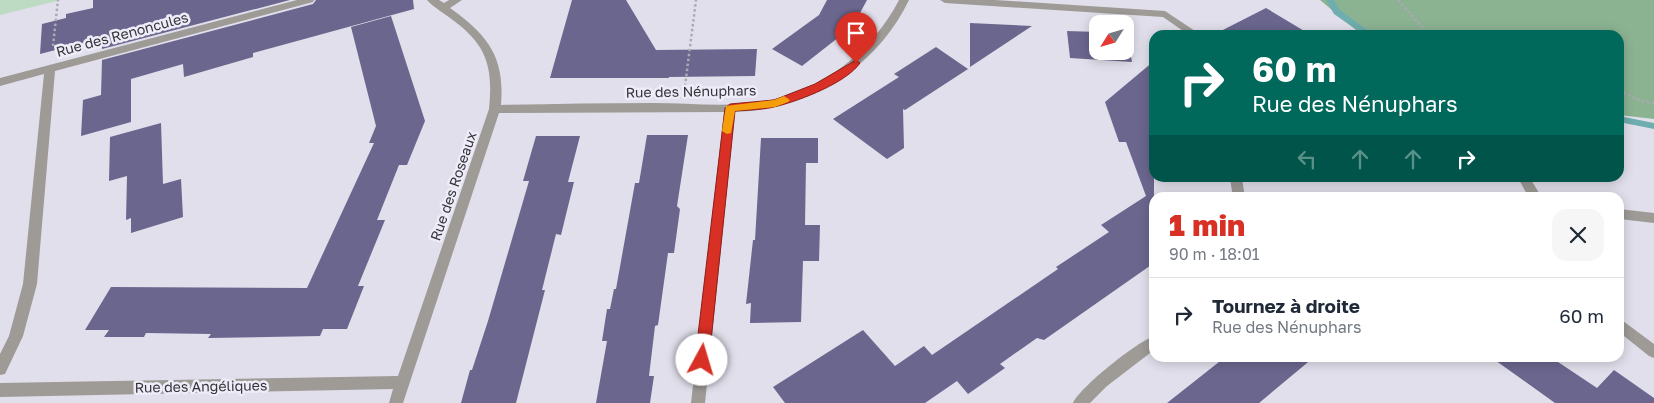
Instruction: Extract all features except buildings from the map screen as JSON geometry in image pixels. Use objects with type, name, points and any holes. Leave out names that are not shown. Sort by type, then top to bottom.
[{"type":"street","name":"Rue des Renoncules","points":[[0,82],[309,0]]},
{"type":"street","name":"Rue des Roseaux","points":[[396,403],[496,109],[499,87],[496,68],[489,50],[475,33],[432,0]]},
{"type":"street","points":[[443,8],[457,0]]},
{"type":"street","name":"Rue des Nénuphars","points":[[496,109],[682,106],[730,108],[775,104],[818,86],[845,72],[866,55],[884,36],[904,0]]},
{"type":"street","points":[[945,0],[1165,14],[1189,30]]},
{"type":"street","points":[[0,369],[16,336],[30,284],[50,69]]},
{"type":"street","points":[[699,401],[730,108]]},
{"type":"street","points":[[1624,215],[1654,218]]},
{"type":"street","points":[[1624,328],[1654,352]]},
{"type":"street","points":[[1080,403],[1102,381],[1149,346]]},
{"type":"street","name":"Rue des Angéliques","points":[[0,390],[403,382]]},
{"type":"path","points":[[50,69],[58,0]]},
{"type":"path","points":[[682,106],[696,0]]},
{"type":"path","points":[[1398,0],[1425,30]]},
{"type":"path","points":[[1624,93],[1642,101],[1654,103]]},
{"type":"green space","points":[[0,0],[61,0],[0,15]]},
{"type":"green space","points":[[1320,0],[1654,0],[1654,119],[1624,116],[1624,30],[1356,30]]},
{"type":"waterway","points":[[1330,0],[1337,12],[1363,30]]},
{"type":"waterway","points":[[1624,120],[1654,126]]},
{"type":"slow traffic","points":[[727,131],[730,108],[775,104],[784,100]]},
{"type":"route","points":[[702,360],[730,108],[775,104],[818,86],[845,72],[856,63]]}]
